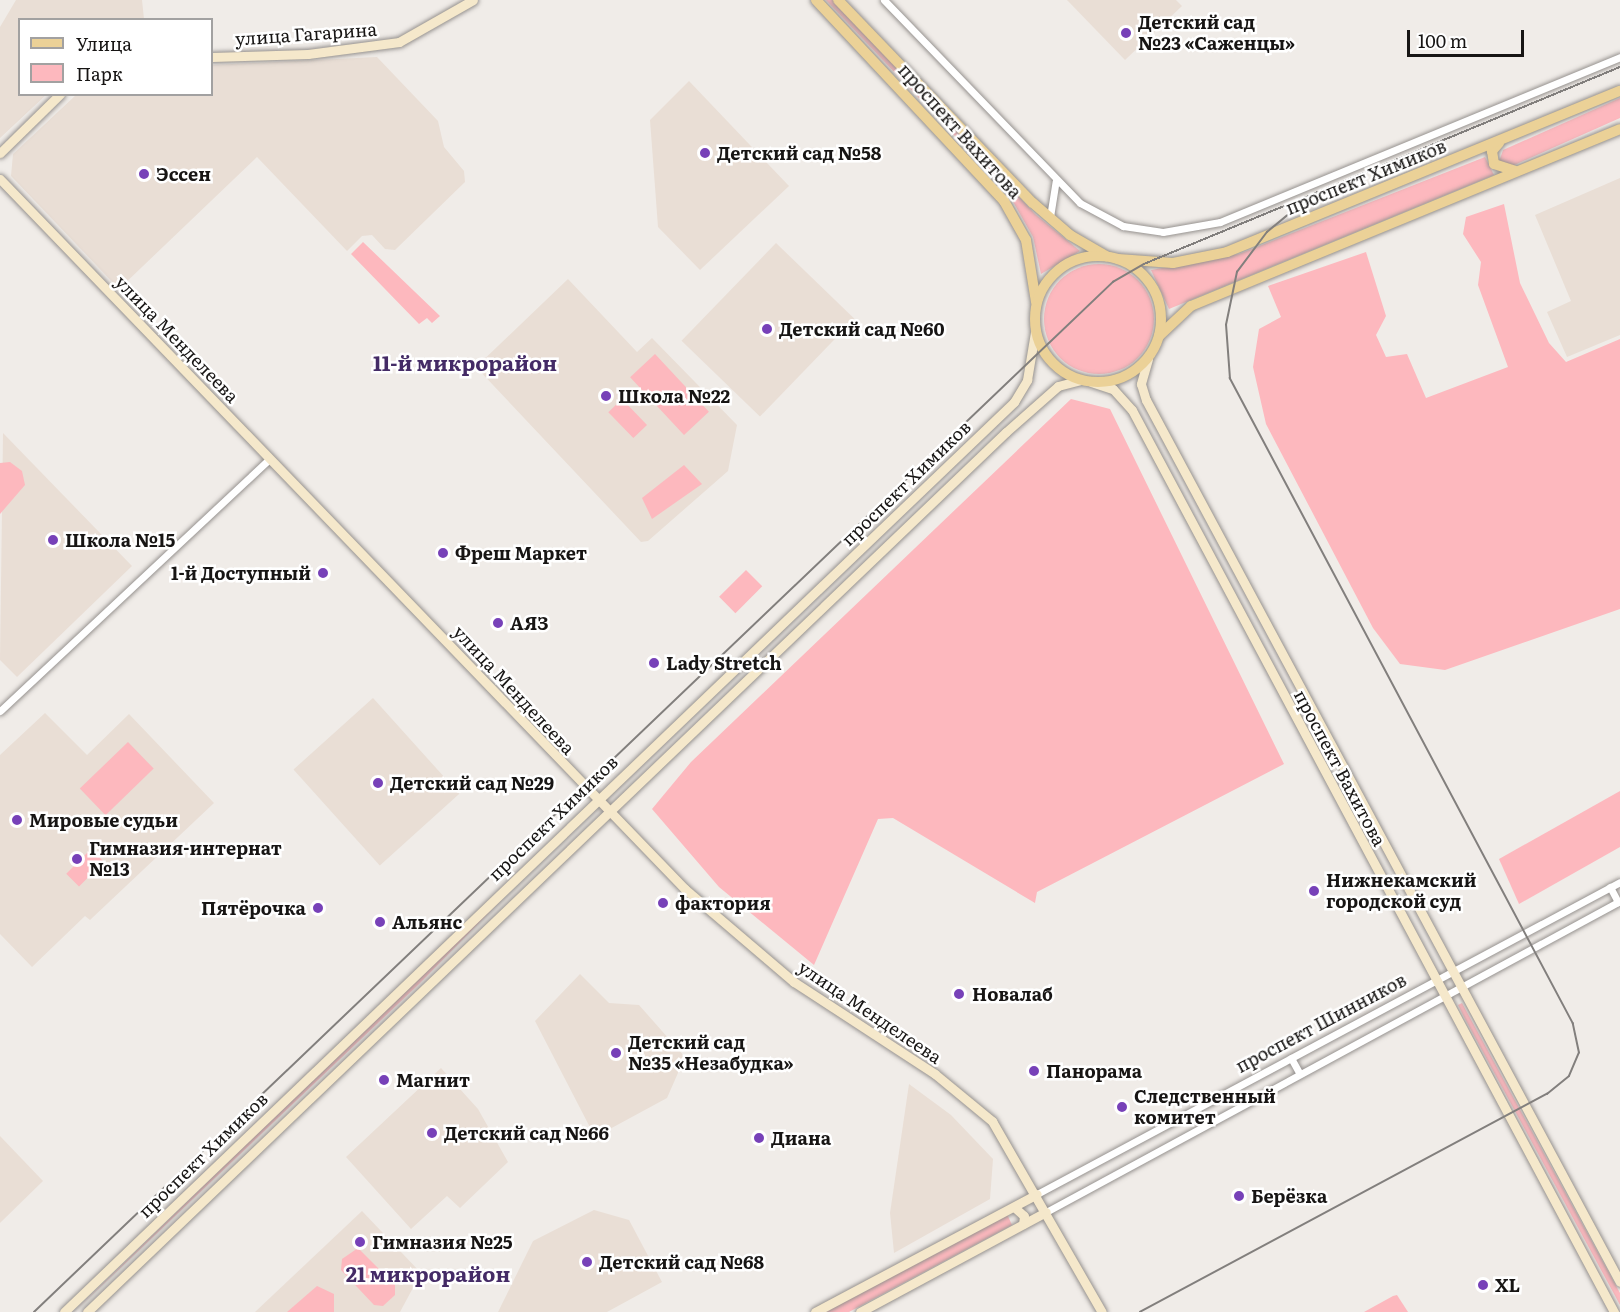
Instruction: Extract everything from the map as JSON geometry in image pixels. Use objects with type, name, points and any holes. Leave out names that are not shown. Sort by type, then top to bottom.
[{"type":"main road","name":"проспект Вахитова","points":[[816,0],[1004,201],[1029,250],[1036,308],[1035,332],[1049,360],[1086,381],[1113,389],[1132,410],[1614,1312]]},
{"type":"main road","name":"проспект Вахитова","points":[[838,0],[1051,220],[1106,256],[1138,271],[1154,291],[1159,336],[1148,359],[1141,384],[1146,400],[1620,1282]]},
{"type":"main road","name":"улица Гагарина","points":[[213,57],[319,53],[399,42],[469,1]]},
{"type":"main road","name":"проспект Химиков","points":[[1118,260],[1173,263],[1215,256],[1620,91]]},
{"type":"main road","points":[[0,153],[58,96]]},
{"type":"main road","points":[[1159,336],[1191,306],[1620,129]]},
{"type":"main road","points":[[1502,141],[1492,152],[1494,164],[1505,171],[1521,170]]},
{"type":"main road","name":"улица Менделеева","points":[[0,179],[606,811],[771,965],[935,1074],[986,1115],[1006,1137],[1102,1312]]},
{"type":"main road","name":"проспект Вахитова","points":[[1036,308],[1059,269],[1087,257],[1106,256]]},
{"type":"main road","name":"проспект Химиков","points":[[64,1312],[595,800],[1014,402],[1027,380],[1035,332]]},
{"type":"main road","name":"проспект Вахитова","points":[[1086,381],[1121,378],[1148,359]]},
{"type":"main road","name":"проспект Химиков","points":[[87,1312],[606,811],[1048,393],[1086,381]]},
{"type":"main road","points":[[734,669],[746,680]]},
{"type":"main road","points":[[540,853],[534,868],[549,867]]},
{"type":"main road","name":"проспект Шинников","points":[[815,1312],[1037,1194]]},
{"type":"main road","points":[[1014,1207],[1024,1216],[1023,1224]]},
{"type":"main road","name":"проспект Шинников","points":[[860,1312],[1046,1212]]},
{"type":"street","points":[[884,0],[1056,181],[1080,203],[1123,226],[1163,232],[1204,227],[1620,57]]},
{"type":"street","points":[[1051,220],[1056,181]]},
{"type":"street","points":[[0,711],[269,459]]},
{"type":"street","name":"проспект Шинников","points":[[1037,1194],[1620,882]]},
{"type":"street","points":[[1610,887],[1619,902]]},
{"type":"street","name":"проспект Шинников","points":[[1046,1212],[1619,902]]},
{"type":"street","points":[[1291,1058],[1300,1074]]},
{"type":"shaded area","points":[[16,0],[142,0],[144,18],[18,18],[18,96],[45,96],[0,138],[0,27]]},
{"type":"shaded area","name":"Детский сад №23 «Саженцы»","points":[[1067,0],[1176,0],[1182,6],[1125,60]]},
{"type":"shaded area","points":[[377,57],[438,121],[444,147],[464,171],[465,182],[395,250],[385,249],[372,235],[362,236],[347,251],[257,157],[119,289],[11,176],[13,154],[75,96],[213,96],[213,65]]},
{"type":"shaded area","name":"Детский сад №58","points":[[689,81],[789,186],[700,270],[658,227],[650,120]]},
{"type":"shaded area","points":[[1620,178],[1620,335],[1567,357],[1547,312],[1571,301],[1535,215]]},
{"type":"shaded area","name":"Детский сад №60","points":[[776,243],[854,319],[760,417],[682,341]]},
{"type":"shaded area","name":"Школа №22","points":[[568,279],[637,352],[652,338],[737,425],[728,471],[648,541],[641,542],[476,367]]},
{"type":"shaded area","name":"Школа №15","points":[[3,433],[132,566],[17,677],[0,660]]},
{"type":"shaded area","name":"Детский сад №29","points":[[373,698],[459,794],[380,865],[293,770]]},
{"type":"shaded area","name":"Гимназия-интернат №13","points":[[45,713],[87,755],[129,714],[214,803],[90,920],[85,916],[32,967],[0,934],[0,755]]},
{"type":"shaded area","name":"Детский сад №35 «Незабудка»","points":[[580,974],[609,1003],[639,1005],[685,1057],[667,1098],[595,1137],[535,1021]]},
{"type":"shaded area","name":"Детский сад №66","points":[[441,1068],[478,1109],[508,1162],[460,1208],[447,1196],[411,1229],[346,1157]]},
{"type":"shaded area","points":[[909,1084],[951,1115],[993,1159],[990,1199],[894,1253],[890,1213]]},
{"type":"shaded area","points":[[0,1136],[43,1181],[0,1223]]},
{"type":"shaded area","name":"Детский сад №68","points":[[594,1210],[629,1220],[662,1282],[607,1312],[498,1312],[533,1241]]},
{"type":"shaded area","name":"Гимназия №25","points":[[362,1211],[421,1273],[400,1312],[255,1312]]},
{"type":"green space","points":[[826,0],[833,0],[1035,214],[1080,251],[1041,274],[1033,237],[1007,191]]},
{"type":"green space","points":[[1620,98],[1620,118],[1510,167],[1499,162],[1503,150]]},
{"type":"green space","points":[[1485,157],[1494,175],[1169,309],[1151,270],[1239,254]]},
{"type":"green space","points":[[1504,204],[1520,283],[1549,343],[1566,362],[1620,339],[1620,609],[1445,670],[1400,664],[1373,628],[1266,424],[1253,367],[1259,329],[1281,317],[1268,286],[1366,252],[1386,316],[1376,335],[1386,357],[1407,354],[1426,398],[1508,367],[1478,285],[1481,262],[1463,234],[1466,217]]},
{"type":"green space","points":[[363,242],[440,316],[432,323],[427,318],[419,324],[351,254]]},
{"type":"green space","points":[[1099,264],[1120,269],[1138,280],[1149,298],[1154,319],[1149,340],[1138,358],[1120,369],[1099,374],[1078,369],[1060,358],[1049,340],[1044,319],[1049,298],[1060,280],[1078,269]]},
{"type":"green space","points":[[655,354],[709,412],[684,435],[630,377]]},
{"type":"green space","points":[[622,399],[647,425],[633,438],[608,412]]},
{"type":"green space","points":[[1071,399],[1110,409],[1284,764],[1037,892],[1035,903],[893,818],[878,819],[814,965],[719,887],[652,809],[691,762]]},
{"type":"green space","points":[[10,462],[22,471],[25,485],[0,514],[0,463]]},
{"type":"green space","points":[[684,465],[702,484],[652,519],[642,498]]},
{"type":"green space","points":[[746,570],[762,586],[735,613],[719,597]]},
{"type":"green space","points":[[128,742],[154,769],[106,815],[80,789]]},
{"type":"green space","points":[[1620,791],[1620,847],[1519,904],[1499,859]]},
{"type":"green space","points":[[91,849],[104,862],[79,886],[66,874]]},
{"type":"green space","points":[[527,874],[419,984],[74,1312],[304,1088]]},
{"type":"green space","points":[[1462,1003],[1620,1293],[1620,1305],[1465,1019],[1458,1005]]},
{"type":"green space","points":[[1007,1214],[1012,1225],[849,1312],[822,1312]]},
{"type":"green space","points":[[358,1248],[395,1285],[395,1295],[383,1306],[374,1305],[341,1270],[342,1259]]},
{"type":"green space","points":[[317,1286],[334,1294],[334,1312],[287,1312]]},
{"type":"green space","points":[[1397,1295],[1408,1312],[1364,1312],[1393,1296]]},
{"type":"tram line","points":[[34,1312],[1113,282],[1144,264],[1620,67]]},
{"type":"tram line","points":[[1140,1312],[1547,1094],[1569,1076],[1579,1053],[1573,1024],[1230,379],[1226,325],[1237,272],[1267,232],[1301,204]]},
{"type":"place","name":"Детский сад №23 «Саженцы»","points":[[1126,33]]},
{"type":"place","name":"Детский сад №58","points":[[705,153]]},
{"type":"place","name":"Эссен","points":[[144,174]]},
{"type":"place","name":"Детский сад №60","points":[[767,329]]},
{"type":"place","name":"Школа №22","points":[[606,396]]},
{"type":"place","name":"Школа №15","points":[[53,540]]},
{"type":"place","name":"Фреш Маркет","points":[[443,553]]},
{"type":"place","name":"1-й Доступный","points":[[323,573]]},
{"type":"place","name":"АЯЗ","points":[[498,623]]},
{"type":"place","name":"Lady Stretch","points":[[654,663]]},
{"type":"place","name":"Детский сад №29","points":[[378,783]]},
{"type":"place","name":"Мировые судьи","points":[[17,820]]},
{"type":"place","name":"Гимназия-интернат №13","points":[[77,859]]},
{"type":"place","name":"Нижнекамский городской суд","points":[[1314,891]]},
{"type":"place","name":"фактория","points":[[663,903]]},
{"type":"place","name":"Пятёрочка","points":[[318,908]]},
{"type":"place","name":"Альянс","points":[[380,922]]},
{"type":"place","name":"Новалаб","points":[[959,994]]},
{"type":"place","name":"Детский сад №35 «Незабудка»","points":[[616,1053]]},
{"type":"place","name":"Панорама","points":[[1034,1071]]},
{"type":"place","name":"Магнит","points":[[384,1080]]},
{"type":"place","name":"Следственный комитет","points":[[1122,1107]]},
{"type":"place","name":"Детский сад №66","points":[[432,1133]]},
{"type":"place","name":"Диана","points":[[759,1138]]},
{"type":"place","name":"Берёзка","points":[[1239,1196]]},
{"type":"place","name":"Гимназия №25","points":[[360,1242]]},
{"type":"place","name":"Детский сад №68","points":[[587,1262]]},
{"type":"place","name":"XL","points":[[1483,1285]]},
{"type":"district","name":"11-й микрорайон","points":[[465,362]]},
{"type":"district","name":"21 микрорайон","points":[[428,1273]]}]
